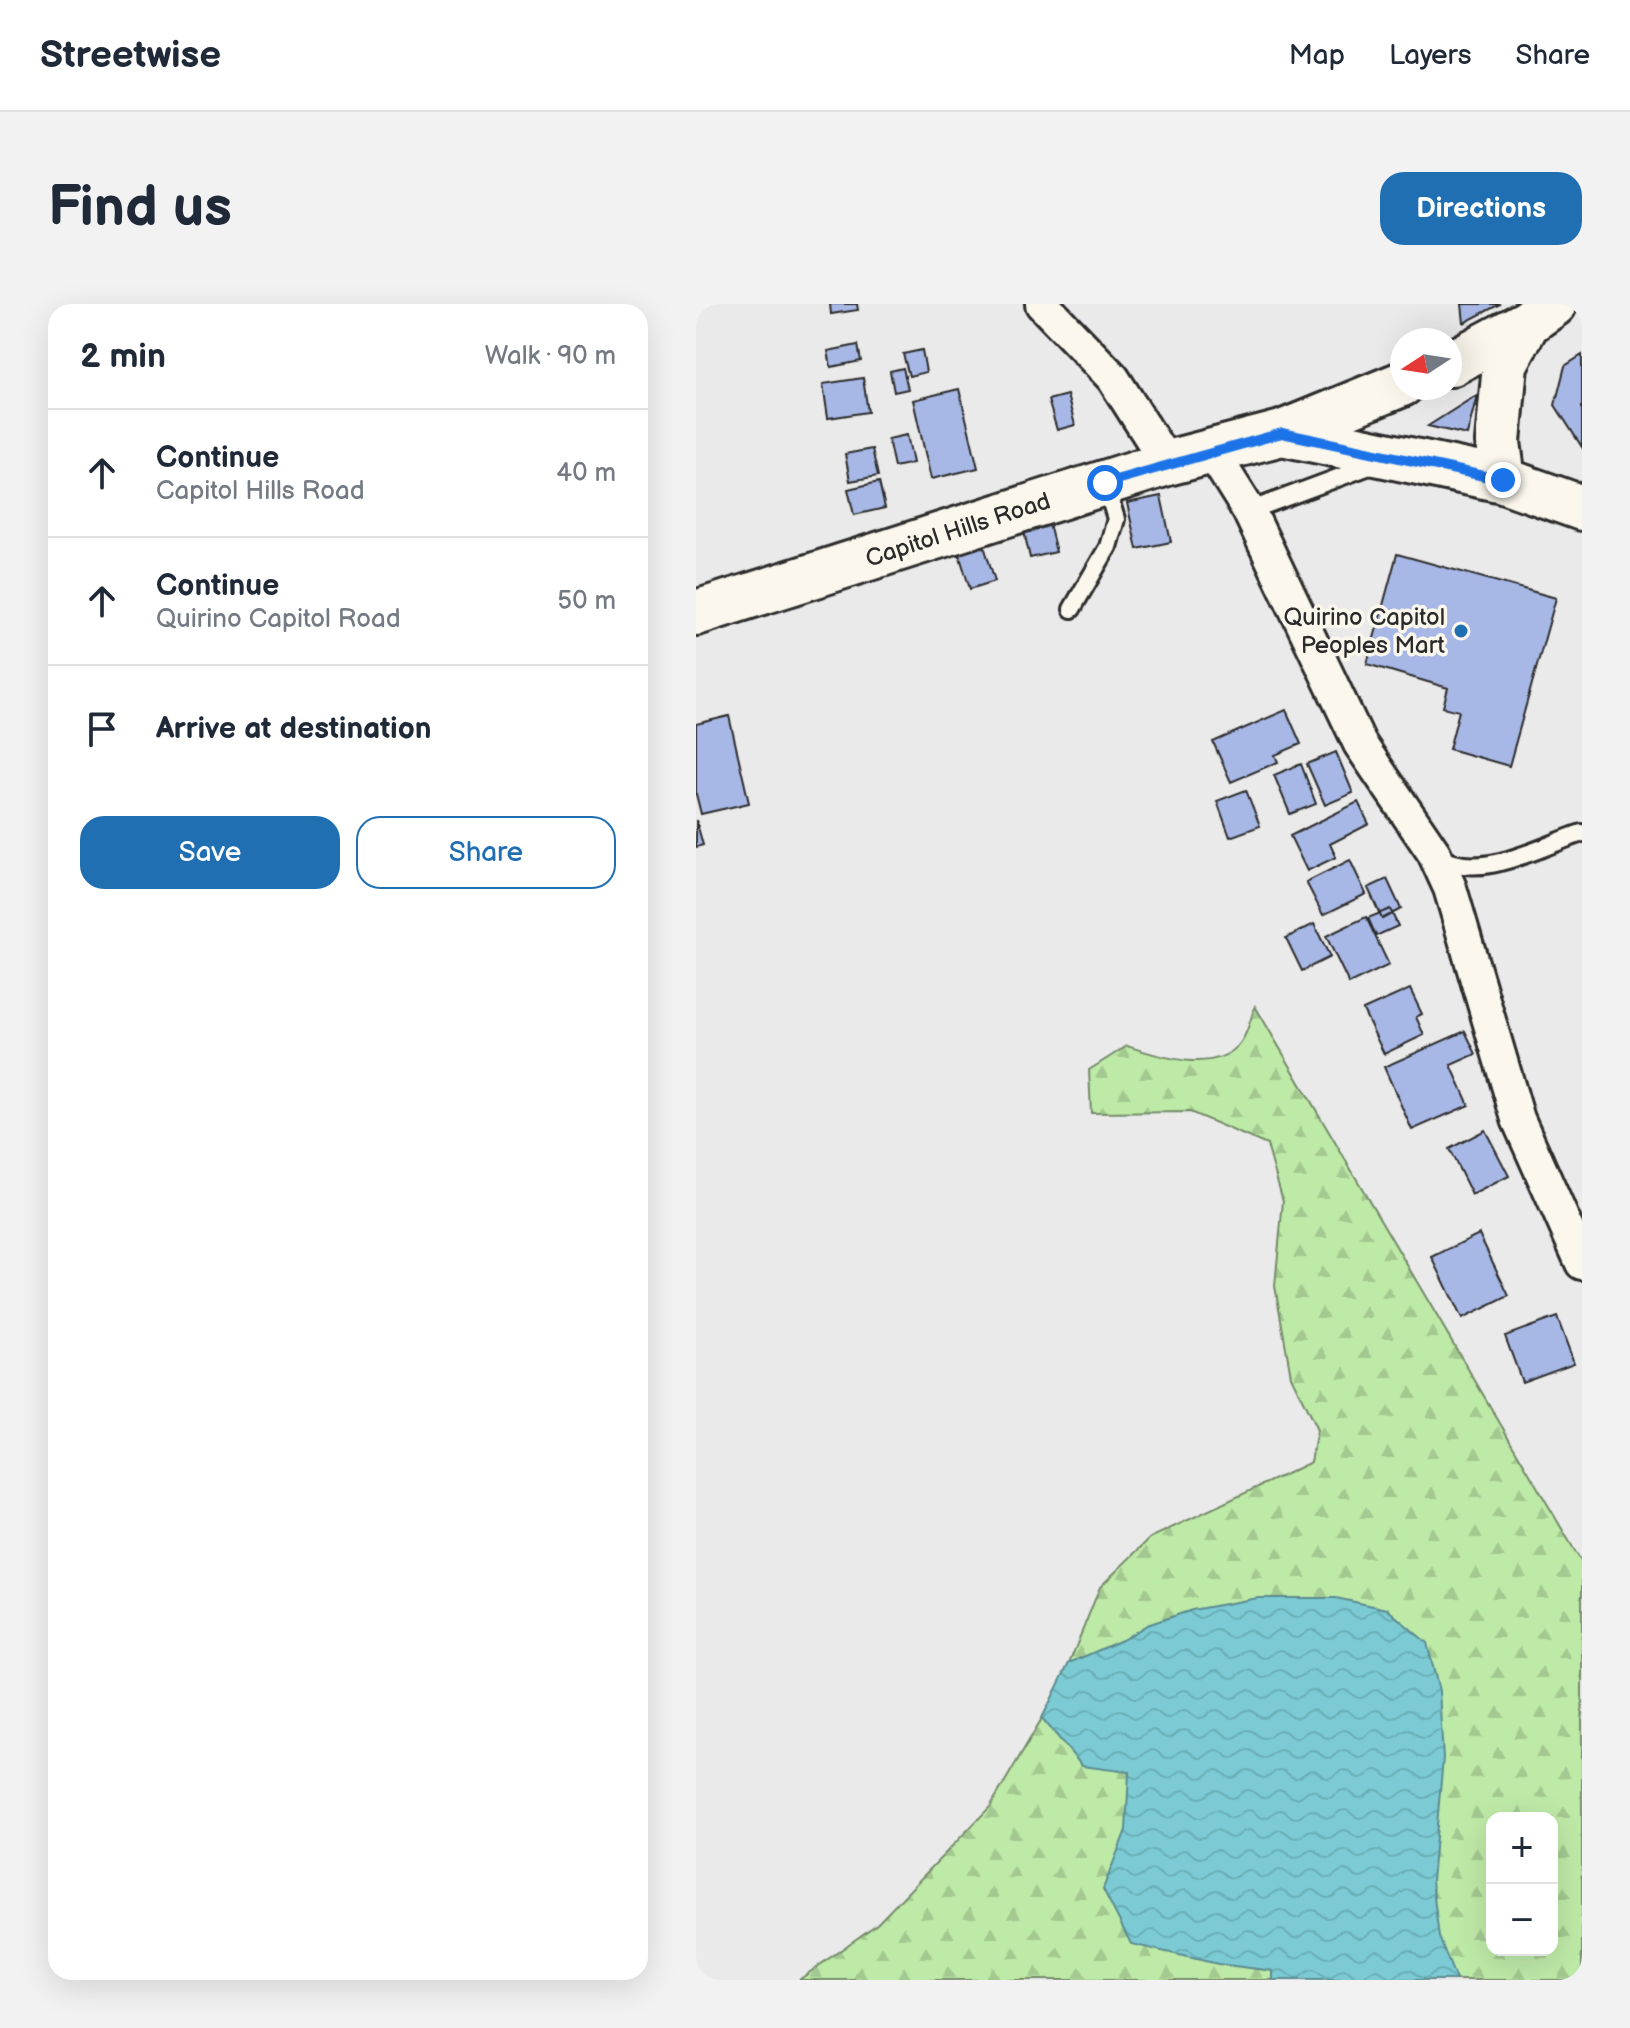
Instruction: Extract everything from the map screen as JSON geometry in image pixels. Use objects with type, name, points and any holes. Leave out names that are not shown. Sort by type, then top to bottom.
[{"type":"street","points":[[1042,304],[1113,378],[1167,463]]},
{"type":"street","points":[[1462,357],[1541,314]]},
{"type":"street","points":[[1503,480],[1498,442],[1505,364],[1541,314]]},
{"type":"street","name":"Capitol Hills Road","points":[[696,613],[1167,463],[1282,433],[1390,389]]},
{"type":"street","points":[[1282,433],[1398,455],[1503,480],[1582,508]]},
{"type":"street","points":[[1212,452],[1249,511],[1360,744],[1434,853],[1450,888],[1518,1119],[1582,1263]]},
{"type":"lane","points":[[1249,511],[1398,455]]},
{"type":"lane","points":[[1072,609],[1108,547],[1116,519],[1105,483]]},
{"type":"lane","points":[[1434,853],[1444,860],[1472,866],[1497,862],[1582,833]]},
{"type":"green space","points":[[1255,1006],[1582,1563],[1582,1980],[799,1980],[877,1924],[990,1807],[1058,1691],[1100,1587],[1150,1538],[1311,1462],[1317,1430],[1291,1376],[1275,1286],[1283,1201],[1267,1145],[1190,1112],[1091,1113],[1089,1070],[1127,1046],[1170,1058],[1202,1061],[1230,1052],[1241,1042]]},
{"type":"water","points":[[1258,1598],[1336,1598],[1387,1609],[1427,1643],[1439,1691],[1443,1758],[1432,1881],[1439,1937],[1456,1980],[1273,1980],[1273,1971],[1218,1964],[1131,1944],[1103,1889],[1126,1830],[1129,1772],[1082,1766],[1042,1718],[1069,1663],[1122,1640],[1147,1625],[1192,1610]]},
{"type":"building","points":[[830,304],[857,304],[858,310],[831,314]]},
{"type":"building","points":[[1462,304],[1500,304],[1464,323]]},
{"type":"building","points":[[858,345],[861,361],[831,367],[828,351]]},
{"type":"building","points":[[922,350],[926,372],[909,376],[903,354]]},
{"type":"building","points":[[1582,355],[1582,447],[1555,405],[1565,366]]},
{"type":"building","points":[[903,368],[908,389],[894,392],[890,371]]},
{"type":"building","points":[[863,378],[868,412],[828,418],[823,384]]},
{"type":"building","points":[[959,389],[978,468],[931,479],[913,400]]},
{"type":"building","points":[[1067,395],[1075,425],[1057,430],[1048,400]]},
{"type":"building","points":[[1477,395],[1467,435],[1428,426]]},
{"type":"building","points":[[907,435],[913,463],[894,467],[888,439]]},
{"type":"building","points":[[872,449],[878,476],[850,481],[845,454]]},
{"type":"building","points":[[879,482],[885,508],[854,515],[848,489]]},
{"type":"building","points":[[1161,496],[1171,542],[1137,549],[1127,503]]},
{"type":"building","points":[[1046,512],[1056,552],[1030,558],[1021,518]]},
{"type":"building","points":[[981,536],[995,581],[970,589],[956,544]]},
{"type":"building","name":"Quirino Capitol Peoples Mart","points":[[1397,554],[1556,598],[1509,766],[1449,749],[1459,711],[1443,707],[1448,688],[1367,664]]},
{"type":"building","points":[[1286,710],[1301,744],[1275,755],[1278,762],[1231,782],[1213,742]]},
{"type":"building","points":[[729,716],[749,803],[701,814],[696,794],[696,724]]},
{"type":"building","points":[[1336,752],[1353,793],[1325,805],[1307,764]]},
{"type":"building","points":[[1301,764],[1316,804],[1290,814],[1274,775]]},
{"type":"building","points":[[1246,790],[1260,826],[1230,837],[1217,801]]},
{"type":"building","points":[[1358,802],[1369,824],[1330,844],[1336,857],[1307,871],[1290,836]]},
{"type":"building","points":[[696,820],[703,845],[696,847]]},
{"type":"building","points":[[1350,860],[1366,894],[1323,915],[1306,882]]},
{"type":"building","points":[[1387,879],[1401,909],[1382,919],[1368,888]]},
{"type":"building","points":[[1390,909],[1398,926],[1376,936],[1368,918]]},
{"type":"building","points":[[1366,917],[1389,965],[1349,984],[1326,936]]},
{"type":"building","points":[[1314,924],[1330,957],[1302,971],[1286,938]]},
{"type":"building","points":[[1410,989],[1422,1014],[1416,1017],[1424,1035],[1384,1054],[1363,1010]]},
{"type":"building","points":[[1465,1031],[1476,1054],[1451,1065],[1469,1105],[1412,1130],[1384,1067]]},
{"type":"building","points":[[1485,1130],[1509,1176],[1472,1195],[1449,1149]]},
{"type":"building","points":[[1479,1234],[1509,1296],[1462,1319],[1432,1257]]},
{"type":"building","points":[[1557,1317],[1574,1363],[1522,1382],[1505,1336]]},
{"type":"place","name":"Quirino Capitol Peoples Mart","points":[[1461,631]]},
{"type":"route","points":[[1105,483],[1282,433],[1398,455],[1503,480]]}]
